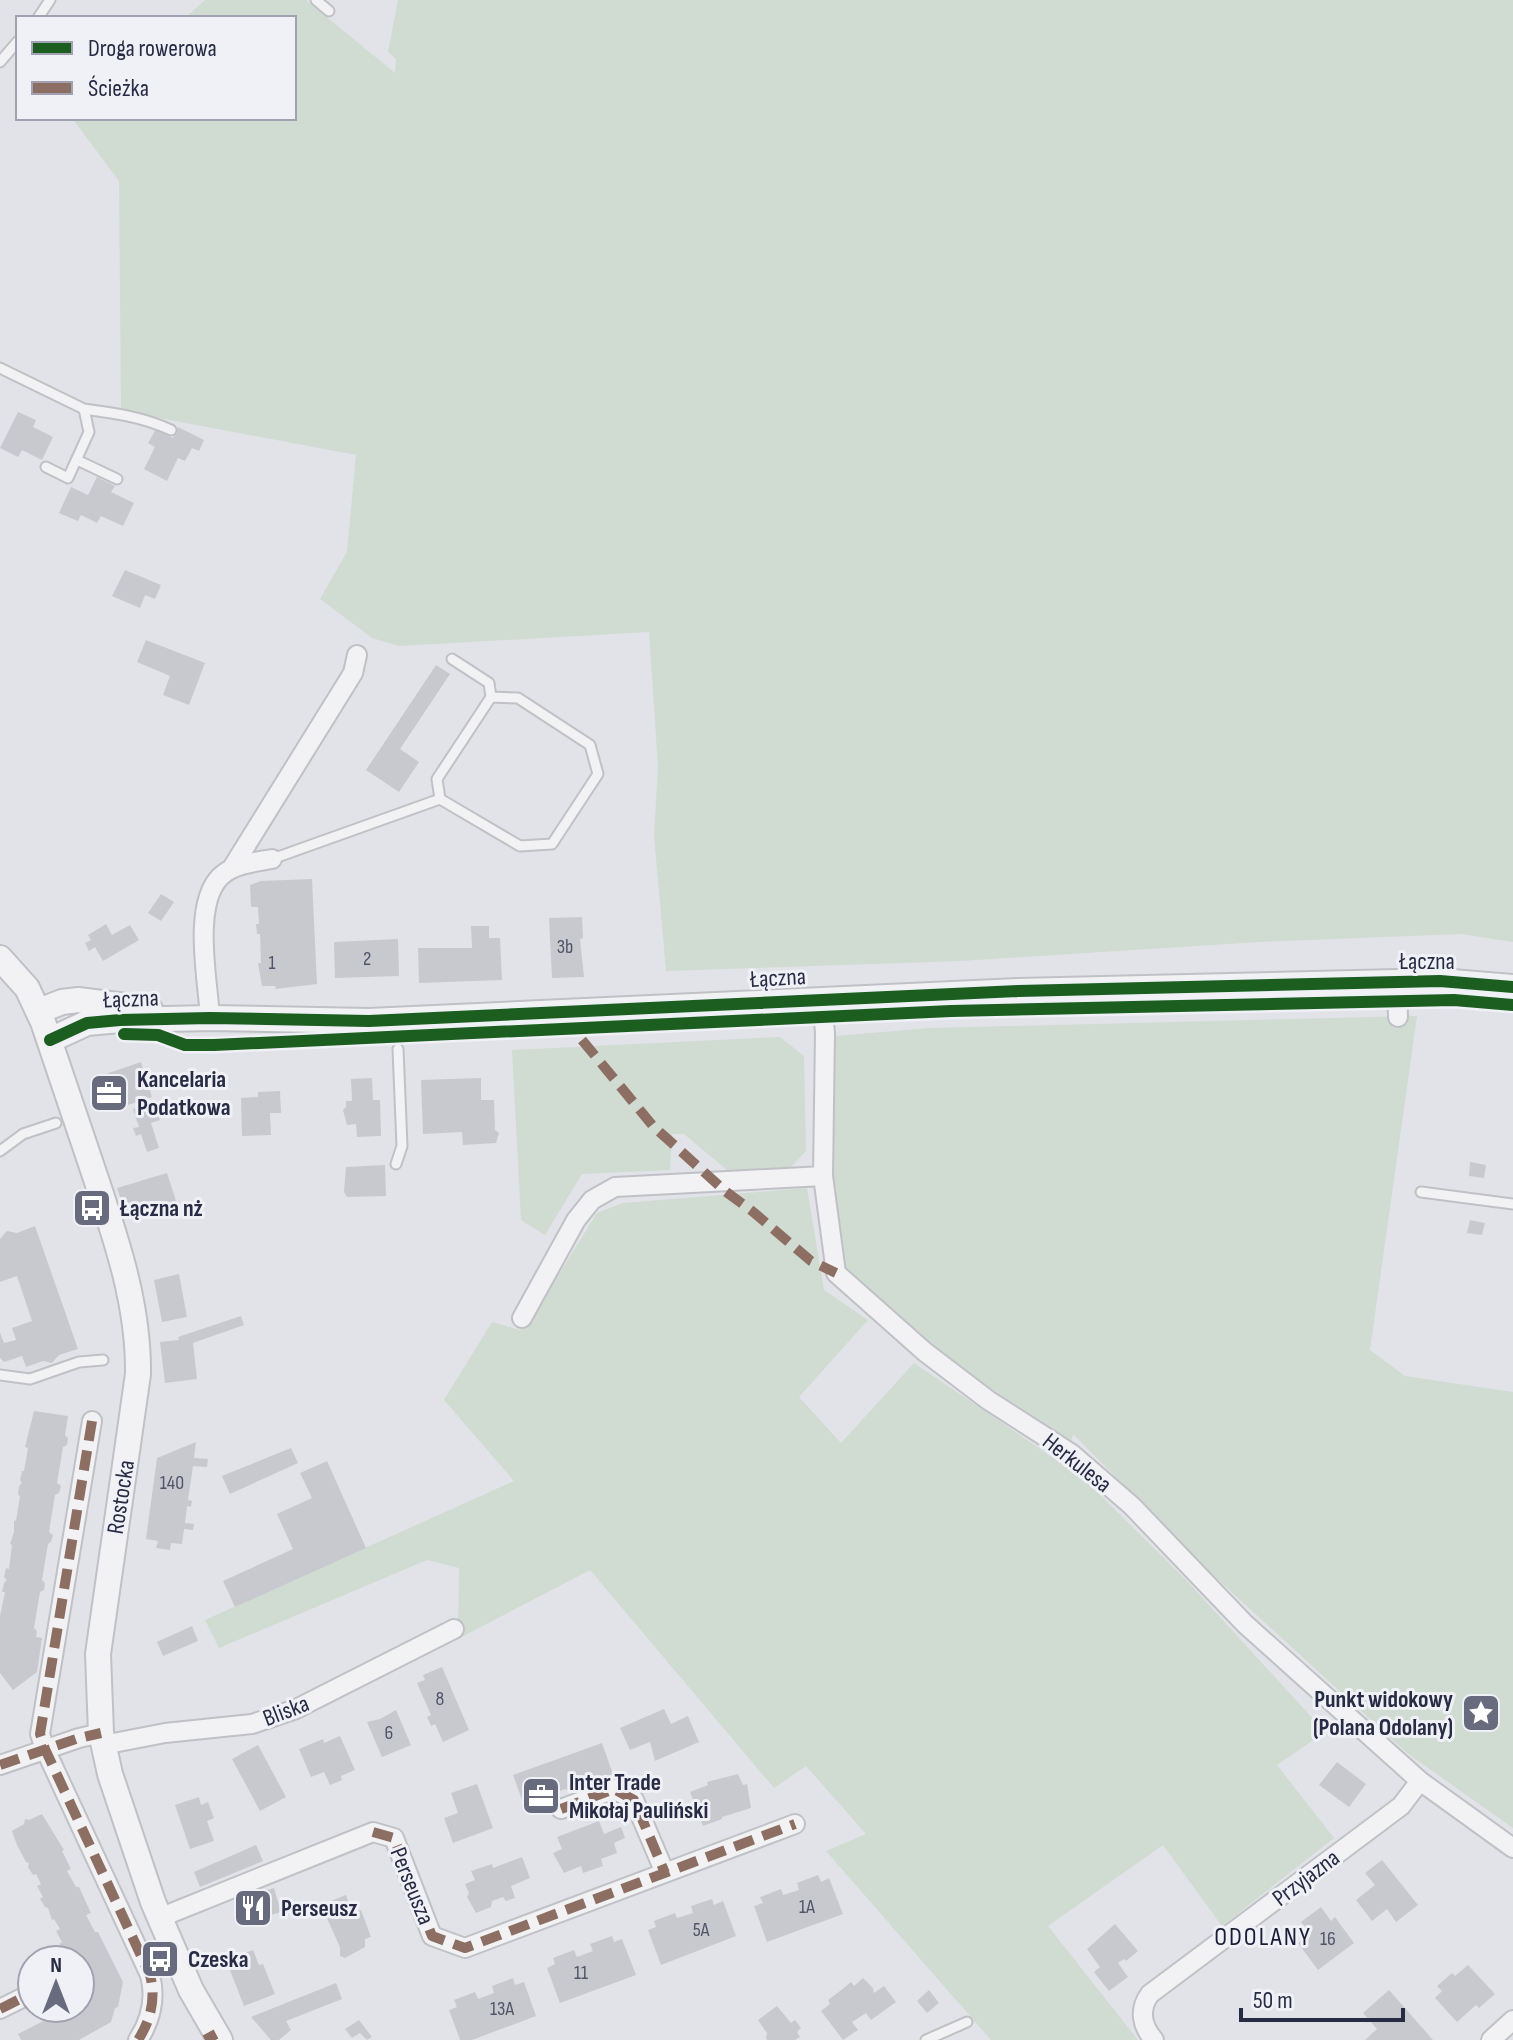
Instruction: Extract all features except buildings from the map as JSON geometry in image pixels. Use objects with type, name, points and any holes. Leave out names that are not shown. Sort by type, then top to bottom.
[{"type":"street","points":[[210,1018],[205,910],[213,887],[232,868],[353,673],[357,655]]},
{"type":"street","points":[[232,868],[272,859]]},
{"type":"street","name":"Rostocka","points":[[0,958],[27,988],[39,1011],[122,1261],[132,1306],[137,1343],[136,1398],[98,1654],[102,1739],[117,1797],[159,1918],[214,2038]]},
{"type":"street","points":[[1397,982],[1398,1017]]},
{"type":"street","name":"Łączna","points":[[50,1040],[87,1023],[98,1022],[210,1018],[369,1021],[822,998],[1397,982],[1454,982],[1513,987]]},
{"type":"street","name":"Herkulesa","points":[[822,998],[825,1033],[823,1176],[836,1273],[925,1352],[988,1400],[1072,1454],[1132,1506],[1245,1624],[1420,1781],[1513,1848]]},
{"type":"street","name":"Łączna","points":[[39,1011],[71,1000],[89,1000],[210,1018]]},
{"type":"street","points":[[522,1318],[576,1220],[592,1200],[615,1187],[823,1176]]},
{"type":"street","points":[[92,1421],[40,1726],[45,1749],[150,1975],[152,2008],[138,2040]]},
{"type":"street","name":"Bliska","points":[[0,1765],[45,1749],[102,1739],[252,1724],[296,1709],[454,1629]]},
{"type":"street","name":"Przyjazna","points":[[1154,2040],[1142,2020],[1143,2003],[1150,1994],[1401,1806],[1420,1781]]},
{"type":"street","points":[[561,1809],[614,1789],[634,1800],[665,1873]]},
{"type":"street","name":"Perseusza","points":[[159,1918],[373,1832],[394,1838],[432,1936],[465,1948],[795,1824]]},
{"type":"street","points":[[1491,2040],[1513,2020]]},
{"type":"lane","points":[[316,0],[329,11]]},
{"type":"lane","points":[[0,62],[16,43]]},
{"type":"lane","points":[[0,368],[84,409],[117,413],[171,430]]},
{"type":"lane","points":[[46,467],[68,478],[89,432],[84,409]]},
{"type":"lane","points":[[77,460],[117,479]]},
{"type":"lane","points":[[440,799],[437,779],[491,697],[489,683],[452,659]]},
{"type":"lane","points":[[440,799],[520,846],[552,844],[598,774],[590,745],[518,698],[491,697]]},
{"type":"lane","points":[[272,859],[440,799]]},
{"type":"lane","points":[[396,1164],[402,1146],[398,1049]]},
{"type":"lane","points":[[0,1151],[23,1134],[56,1123]]},
{"type":"lane","points":[[1421,1192],[1513,1204]]},
{"type":"lane","points":[[0,1375],[30,1379],[79,1362],[103,1360]]},
{"type":"lane","points":[[926,2040],[967,2022]]},
{"type":"shaded area","points":[[205,0],[306,0],[395,73],[396,59],[388,52],[398,0],[1513,0],[1513,942],[1461,934],[1259,942],[961,961],[666,971],[654,835],[658,767],[649,632],[399,646],[372,638],[320,599],[347,552],[356,455],[121,408],[119,181],[73,120],[296,120],[296,16],[187,16]]},
{"type":"shaded area","points":[[1417,1016],[1370,1350],[1405,1376],[1513,1392],[1513,1828],[1407,1753],[1213,1575],[1073,1434],[1071,1444],[945,1357],[845,1270],[833,1200],[835,1036],[930,1028]]},
{"type":"shaded area","points":[[780,1037],[804,1056],[806,1151],[790,1168],[727,1170],[684,1134],[672,1134],[670,1170],[582,1174],[545,1235],[521,1220],[512,1050]]},
{"type":"shaded area","points":[[807,1188],[824,1290],[868,1320],[799,1397],[841,1443],[914,1363],[1083,1478],[1188,1582],[1325,1732],[1277,1765],[1334,1838],[1222,1926],[1163,1845],[1048,1926],[1138,2040],[991,2040],[826,1851],[866,1834],[806,1766],[774,1788],[590,1570],[458,1639],[459,1568],[427,1560],[219,1648],[205,1620],[514,1481],[444,1400],[492,1322],[520,1330],[539,1306],[597,1213],[623,1203]]},
{"type":"marked path","points":[[582,1040],[653,1126],[725,1191],[811,1261],[836,1273]]},
{"type":"marked path","points":[[92,1421],[40,1734],[150,1975],[151,2009],[138,2040]]},
{"type":"marked path","points":[[0,1765],[101,1733]]},
{"type":"marked path","points":[[561,1809],[614,1789],[634,1800],[665,1873]]},
{"type":"marked path","points":[[373,1832],[394,1838],[432,1936],[465,1948],[795,1824]]},
{"type":"marked path","points":[[0,2009],[16,2001]]},
{"type":"marked path","points":[[205,2040],[216,2034]]},
{"type":"cycle path","points":[[50,1040],[87,1023],[120,1020],[369,1021],[1018,991],[1440,981],[1513,987]]},
{"type":"cycle path","points":[[124,1034],[158,1035],[185,1045],[214,1045],[951,1011],[1454,1000],[1513,1005]]},
{"type":"place","name":"Kancelaria Podatkowa","points":[[109,1093]]},
{"type":"place","name":"Łączna nż","points":[[92,1208]]},
{"type":"place","name":"Punkt widokowy (Polana Odolany)","points":[[1481,1713]]},
{"type":"place","name":"Inter Trade Mikołaj Pauliński","points":[[541,1796]]},
{"type":"place","name":"Perseusz","points":[[253,1908]]},
{"type":"place","name":"Czeska","points":[[160,1959]]},
{"type":"district","name":"ODOLANY","points":[[1263,1937]]}]
